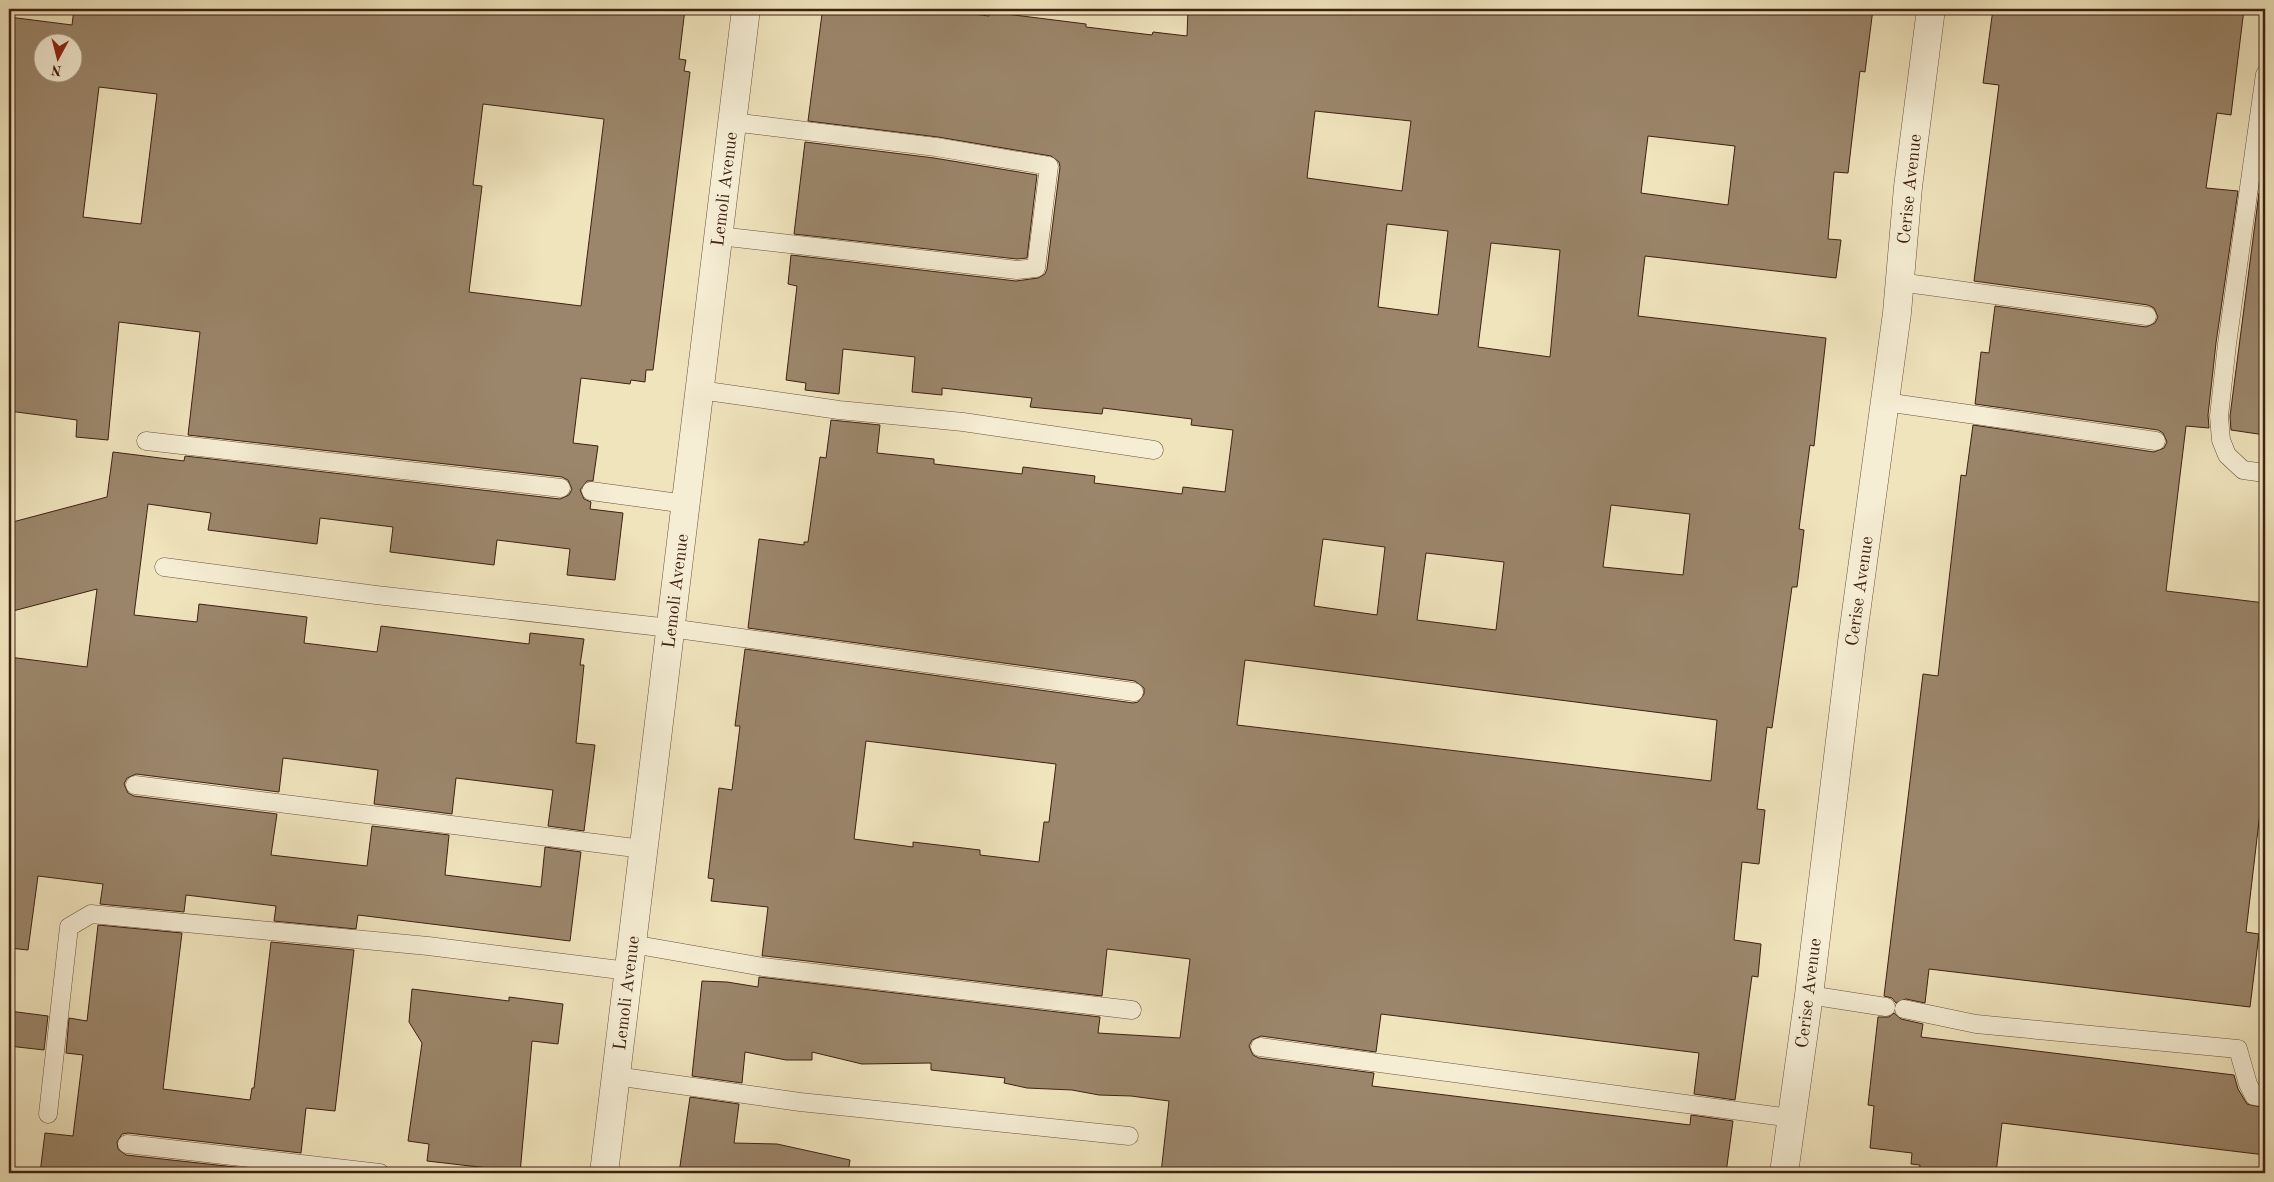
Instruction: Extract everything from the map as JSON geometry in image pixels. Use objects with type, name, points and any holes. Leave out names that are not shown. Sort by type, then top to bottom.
[{"type":"street","name":"Lemoli Avenue","points":[[604,1173],[746,9]]},
{"type":"street","name":"Cerise Avenue","points":[[1784,1173],[1809,995],[1852,642],[1885,402],[1900,282],[1908,186],[1931,9]]},
{"type":"lane","points":[[2265,74],[2227,344],[2219,416],[2221,440],[2228,455],[2242,470],[2265,473]]},
{"type":"lane","points":[[718,236],[1017,270],[1036,268],[1049,166],[936,147],[732,122]]},
{"type":"lane","points":[[1900,282],[2147,316]]},
{"type":"lane","points":[[700,390],[839,410],[963,422],[1154,450]]},
{"type":"lane","points":[[1885,402],[2156,441]]},
{"type":"lane","points":[[146,441],[561,488]]},
{"type":"lane","points":[[591,491],[686,504]]},
{"type":"lane","points":[[164,568],[376,595],[670,628],[1134,692]]},
{"type":"lane","points":[[135,785],[643,850]]},
{"type":"lane","points":[[48,1114],[69,927],[91,914],[428,946],[628,971]]},
{"type":"lane","points":[[632,944],[763,966],[1132,1010]]},
{"type":"lane","points":[[1809,995],[1886,1007]]},
{"type":"lane","points":[[1904,1009],[1976,1024],[2238,1048],[2254,1096],[2265,1098]]},
{"type":"lane","points":[[1260,1047],[1791,1118]]},
{"type":"lane","points":[[615,1076],[800,1102],[1129,1136]]},
{"type":"lane","points":[[127,1144],[380,1173]]},
{"type":"building","points":[[74,9],[685,9],[679,59],[686,60],[684,71],[690,72],[653,370],[646,370],[645,382],[631,380],[630,384],[581,378],[573,443],[598,446],[593,481],[587,481],[580,490],[584,499],[591,502],[590,509],[623,513],[615,580],[567,575],[570,549],[497,540],[494,565],[390,552],[393,527],[320,518],[317,544],[208,530],[211,513],[148,504],[134,615],[197,622],[199,604],[307,617],[304,643],[377,652],[381,626],[529,644],[530,633],[584,639],[580,665],[584,665],[576,743],[595,745],[584,831],[548,826],[553,790],[456,778],[452,814],[374,804],[378,770],[283,758],[279,792],[136,774],[127,778],[124,784],[128,793],[134,796],[277,814],[271,855],[367,866],[372,826],[449,835],[445,875],[541,887],[545,847],[581,852],[570,941],[358,915],[356,929],[274,921],[276,906],[186,895],[184,912],[100,904],[103,884],[38,876],[28,950],[9,948],[9,657],[87,667],[97,589],[9,612],[9,523],[107,497],[113,452],[184,461],[185,456],[560,499],[569,495],[572,489],[568,480],[562,477],[188,435],[200,332],[119,322],[108,440],[76,437],[77,420],[9,411],[9,17],[72,25]],"holes":[[[99,87],[157,94],[141,224],[83,217]],[[483,104],[604,119],[581,306],[469,292],[482,186],[473,185]]]},
{"type":"building","points":[[826,9],[933,9],[989,16],[990,12],[1086,24],[1086,27],[1152,35],[1153,32],[1187,36],[1188,9],[1873,9],[1865,72],[1860,71],[1848,173],[1834,172],[1828,239],[1841,240],[1836,278],[1645,256],[1638,316],[1826,338],[1814,446],[1810,445],[1799,529],[1804,530],[1797,587],[1792,587],[1772,728],[1767,727],[1757,809],[1765,810],[1759,864],[1742,862],[1734,940],[1761,944],[1758,977],[1752,976],[1735,1100],[1694,1094],[1699,1053],[1381,1014],[1376,1052],[1261,1036],[1252,1040],[1249,1046],[1253,1055],[1259,1058],[1374,1073],[1372,1086],[1690,1125],[1691,1115],[1733,1121],[1726,1173],[1161,1173],[1169,1101],[1131,1096],[1099,1095],[1072,1090],[1027,1088],[1004,1083],[1005,1078],[931,1070],[931,1063],[862,1064],[812,1052],[812,1060],[786,1060],[745,1052],[742,1083],[692,1076],[702,981],[727,982],[758,987],[759,977],[1100,1017],[1098,1033],[1180,1038],[1190,959],[1107,949],[1102,996],[762,956],[768,907],[711,901],[714,879],[708,878],[719,788],[732,790],[740,726],[735,726],[745,649],[1133,703],[1138,702],[1144,694],[1144,688],[1135,681],[748,628],[759,539],[804,545],[804,542],[808,542],[820,457],[826,458],[831,420],[880,425],[877,453],[934,459],[934,464],[1022,474],[1023,467],[1095,476],[1094,483],[1182,494],[1183,487],[1225,492],[1233,430],[1191,425],[1192,419],[1103,408],[1102,414],[1030,407],[1032,398],[942,388],[942,395],[912,392],[915,357],[843,349],[839,394],[805,390],[806,383],[786,380],[797,286],[788,284],[791,255],[1016,281],[1038,278],[1045,274],[1047,269],[1060,167],[1059,162],[1051,156],[938,137],[808,121],[822,14],[825,14]],"holes":[[[1315,111],[1411,121],[1402,191],[1307,178]],[[1648,136],[1735,146],[1728,205],[1641,193]],[[1387,224],[1448,231],[1438,315],[1378,307]],[[1491,243],[1560,250],[1550,357],[1478,347]],[[1611,505],[1690,514],[1683,575],[1603,567]],[[1323,539],[1385,547],[1377,615],[1314,606]],[[1426,553],[1504,562],[1496,630],[1417,620]],[[1245,660],[1717,720],[1711,781],[1237,725]],[[866,741],[1056,764],[1049,822],[1044,822],[1039,862],[980,855],[980,850],[913,842],[913,847],[854,839]]]},
{"type":"building","points":[[1993,9],[2244,9],[2231,115],[2217,113],[2206,188],[2238,191],[2216,343],[2208,415],[2209,428],[2186,426],[2166,591],[2265,603],[2265,770],[2246,932],[2259,934],[2250,1007],[1929,969],[1925,1003],[1906,999],[1896,1003],[1892,998],[1884,996],[1923,674],[1938,676],[1961,475],[1966,476],[1973,425],[2154,452],[2164,448],[2167,442],[2163,433],[2158,430],[1975,404],[1981,352],[1989,353],[1995,306],[2146,327],[2155,323],[2158,317],[2154,308],[2148,305],[1974,281],[1999,85],[1983,83]]},
{"type":"building","points":[[805,142],[934,158],[1037,175],[1027,258],[1017,259],[794,234]]},
{"type":"building","points":[[2259,193],[2265,194],[2265,435],[2231,430],[2230,416]]},
{"type":"building","points":[[98,925],[182,933],[163,1089],[250,1100],[252,1088],[254,1088],[271,942],[354,950],[335,1111],[306,1108],[301,1153],[128,1133],[122,1134],[117,1142],[118,1149],[126,1155],[289,1173],[40,1173],[45,1133],[73,1136],[83,1055],[66,1053],[69,1018],[87,1021]]},
{"type":"building","points":[[412,989],[509,1001],[509,997],[563,1004],[558,1044],[532,1041],[520,1173],[488,1173],[488,1168],[427,1161],[429,1144],[408,1141],[422,1043],[409,1022]]},
{"type":"building","points":[[9,1011],[48,1016],[44,1050],[9,1046]]},
{"type":"building","points":[[1894,1013],[1901,1019],[1923,1024],[1921,1037],[2234,1075],[2238,1089],[2247,1104],[2265,1108],[2265,1155],[2002,1123],[1996,1173],[1919,1173],[1920,1165],[1911,1164],[1912,1153],[1870,1148],[1874,1106],[1868,1105],[1878,1017],[1889,1017]]},
{"type":"building","points":[[690,1097],[739,1104],[734,1143],[777,1144],[850,1160],[848,1173],[679,1173]]}]
